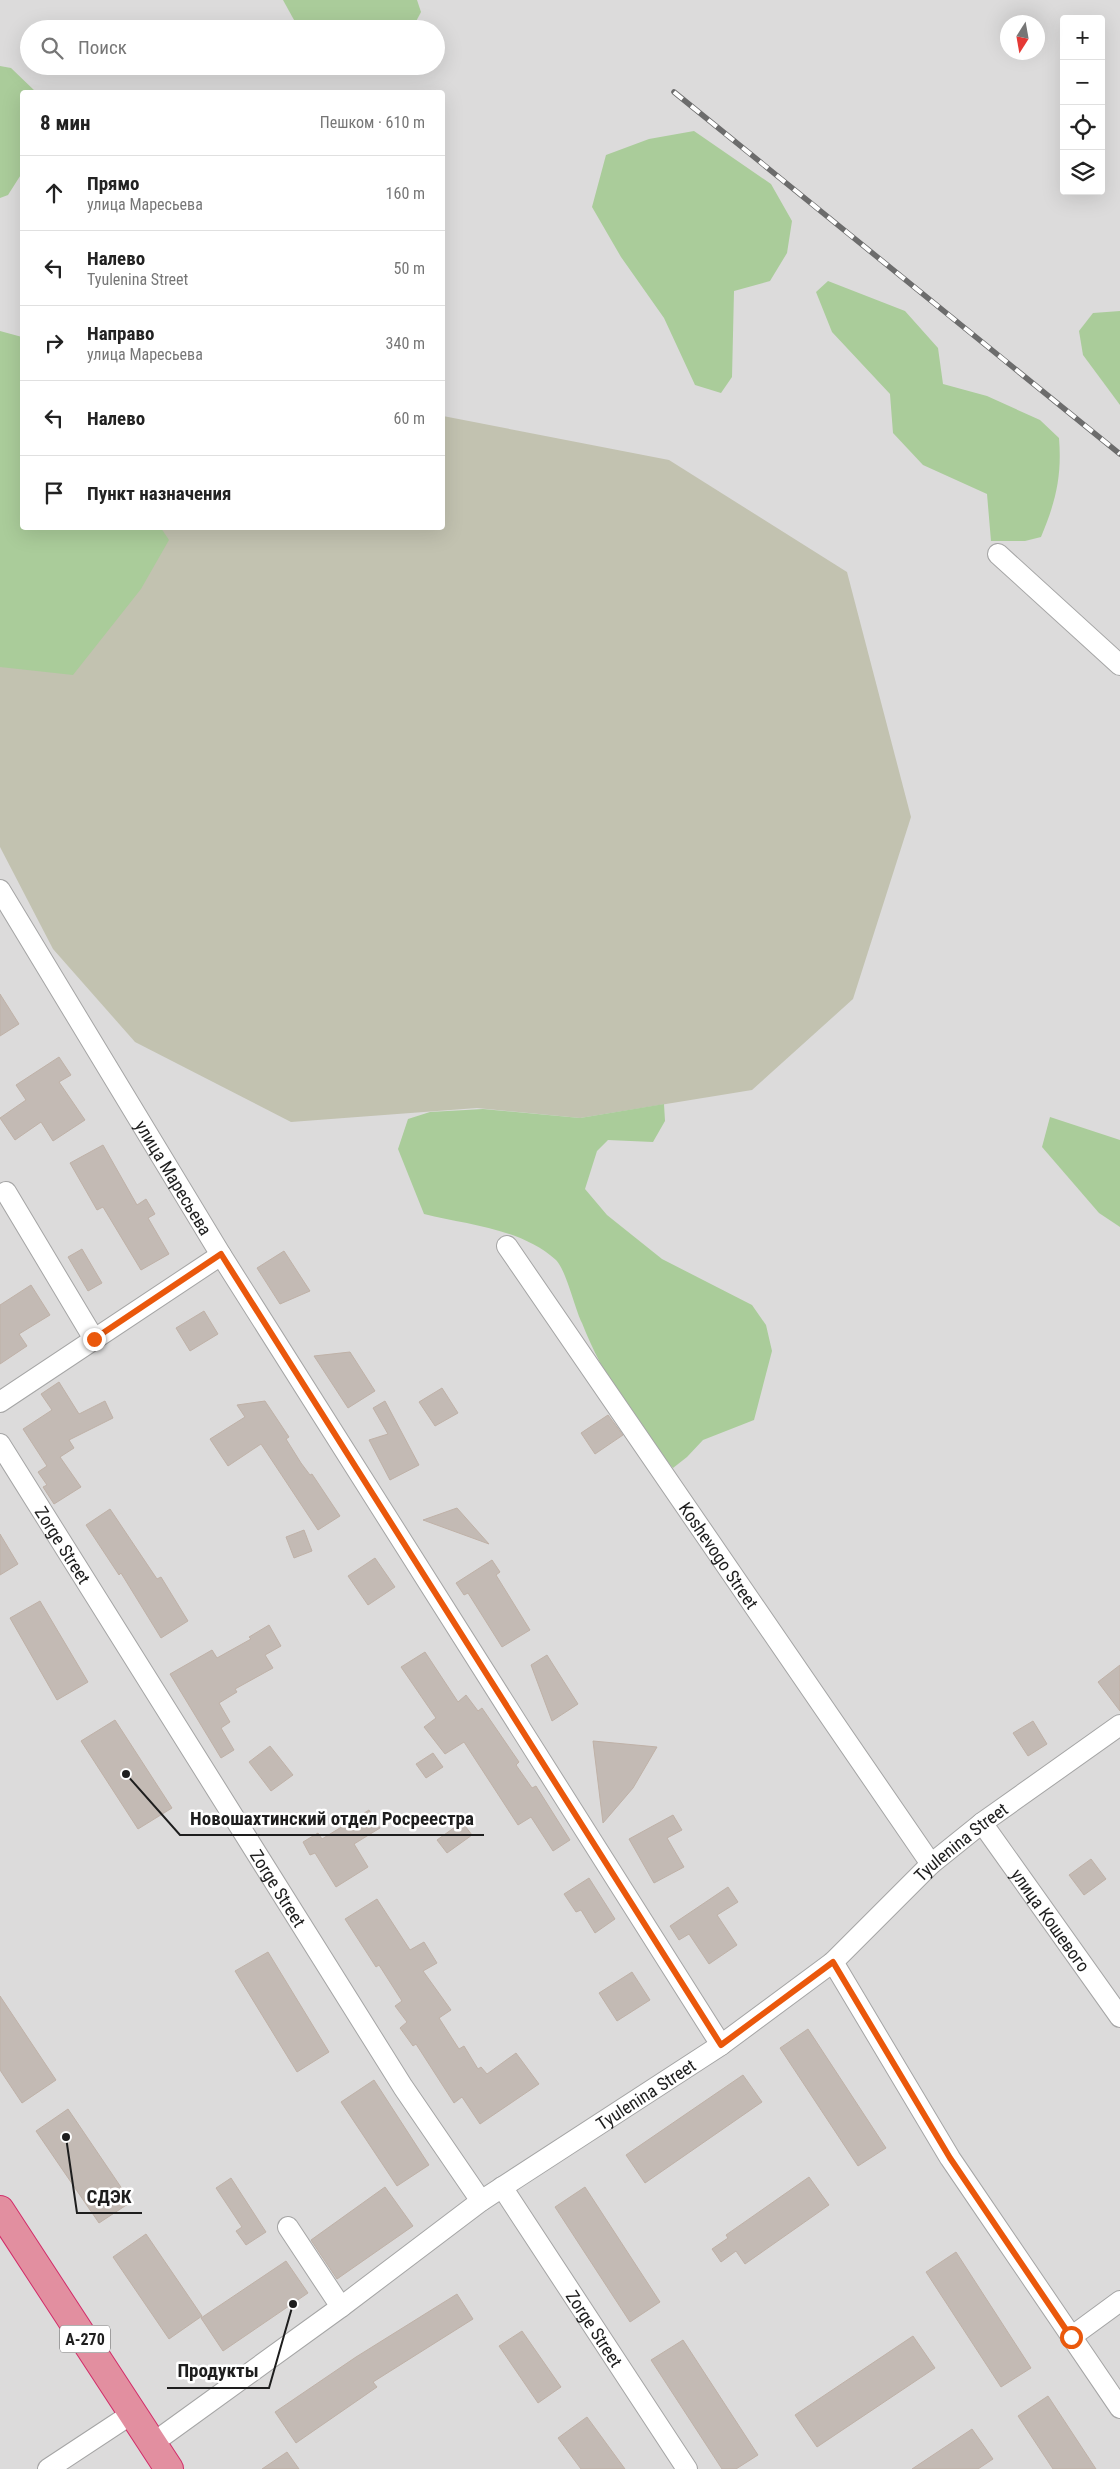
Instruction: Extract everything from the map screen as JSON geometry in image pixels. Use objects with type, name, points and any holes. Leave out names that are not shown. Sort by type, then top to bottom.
[{"type":"highway","name":"А-270","points":[[0,2210],[169,2469]]},
{"type":"street","points":[[998,554],[1120,665]]},
{"type":"street","name":"улица Маресьева","points":[[0,890],[221,1254],[721,2045]]},
{"type":"street","points":[[6,1192],[94,1339]]},
{"type":"street","name":"Koshevogo Street","points":[[507,1246],[931,1864]]},
{"type":"street","points":[[0,1402],[221,1254]]},
{"type":"street","name":"Zorge Street","points":[[0,1444],[398,2078],[481,2201]]},
{"type":"street","name":"Tyulenina Street","points":[[152,2443],[341,2307],[481,2201],[721,2045],[833,1962],[931,1864],[982,1823],[1120,1725]]},
{"type":"street","name":"улица Кошевого","points":[[982,1823],[1120,2016]]},
{"type":"street","points":[[833,1962],[950,2158],[1120,2408]]},
{"type":"street","name":"Zorge Street","points":[[502,2187],[687,2469]]},
{"type":"street","points":[[288,2227],[341,2307]]},
{"type":"street","points":[[1071,2337],[1120,2301]]},
{"type":"street","points":[[48,2469],[133,2414]]},
{"type":"shaded area","points":[[0,0],[1120,0],[1120,2469],[0,2469]]},
{"type":"shaded area","points":[[445,416],[669,460],[847,572],[911,817],[853,999],[752,1090],[580,1118],[477,1108],[291,1122],[135,1042],[53,949],[0,847],[0,653],[87,530],[445,530]]},
{"type":"green space","points":[[283,0],[417,0],[421,12],[417,20],[294,20]]},
{"type":"green space","points":[[0,66],[11,68],[34,90],[20,90],[20,176],[8,195],[0,198]]},
{"type":"green space","points":[[694,131],[771,184],[792,221],[787,253],[770,281],[734,291],[732,377],[721,393],[695,385],[664,318],[621,257],[592,207],[606,155],[649,139]]},
{"type":"green space","points":[[828,281],[905,311],[938,348],[943,384],[987,396],[1040,420],[1059,438],[1060,464],[1057,488],[1051,512],[1041,537],[1025,541],[991,541],[987,494],[923,465],[893,433],[890,394],[832,332],[816,292]]},
{"type":"green space","points":[[1120,311],[1120,405],[1083,355],[1079,331],[1093,313]]},
{"type":"green space","points":[[0,331],[20,336],[20,530],[162,530],[169,540],[141,589],[73,675],[0,667]]},
{"type":"green space","points":[[664,1104],[665,1121],[653,1142],[608,1140],[597,1151],[585,1189],[607,1215],[662,1259],[752,1305],[766,1325],[772,1351],[754,1420],[703,1440],[687,1457],[673,1468],[646,1435],[610,1381],[590,1343],[567,1281],[556,1260],[542,1249],[510,1234],[424,1214],[398,1149],[408,1119],[430,1112],[483,1109],[580,1118]]},
{"type":"green space","points":[[1050,1117],[1120,1140],[1120,1227],[1099,1213],[1042,1147]]},
{"type":"building","points":[[0,994],[19,1024],[0,1036]]},
{"type":"building","points":[[59,1057],[71,1075],[59,1082],[85,1120],[53,1141],[41,1122],[15,1140],[0,1118],[26,1100],[16,1085]]},
{"type":"building","points":[[103,1145],[137,1205],[146,1199],[155,1214],[148,1218],[169,1254],[141,1270],[103,1207],[97,1210],[70,1163]]},
{"type":"building","points":[[82,1249],[102,1283],[88,1291],[68,1257]]},
{"type":"building","points":[[284,1251],[310,1291],[280,1304],[257,1268]]},
{"type":"building","points":[[31,1285],[50,1315],[19,1334],[27,1346],[0,1364],[0,1305]]},
{"type":"building","points":[[204,1311],[218,1334],[190,1351],[176,1328]]},
{"type":"building","points":[[350,1352],[375,1391],[348,1408],[314,1356]]},
{"type":"building","points":[[59,1382],[79,1414],[105,1401],[113,1418],[69,1440],[74,1448],[60,1457],[81,1487],[54,1504],[43,1487],[47,1485],[38,1472],[47,1466],[23,1429],[52,1410],[41,1394]]},
{"type":"building","points":[[442,1388],[458,1413],[435,1426],[419,1402]]},
{"type":"building","points":[[265,1401],[289,1437],[286,1439],[301,1463],[310,1475],[312,1474],[340,1516],[318,1530],[261,1444],[228,1466],[210,1439],[245,1417],[237,1405]]},
{"type":"building","points":[[385,1401],[419,1465],[390,1480],[369,1440],[388,1434],[373,1408]]},
{"type":"building","points":[[608,1415],[623,1435],[595,1454],[581,1433]]},
{"type":"building","points":[[457,1508],[489,1544],[423,1520]]},
{"type":"building","points":[[110,1509],[157,1579],[161,1577],[188,1621],[161,1638],[121,1573],[119,1575],[86,1525]]},
{"type":"building","points":[[304,1530],[312,1551],[294,1558],[286,1537]]},
{"type":"building","points":[[0,1534],[18,1564],[0,1575]]},
{"type":"building","points":[[375,1558],[395,1587],[368,1605],[348,1576]]},
{"type":"building","points":[[492,1560],[500,1572],[496,1575],[530,1630],[502,1647],[468,1593],[464,1595],[456,1583]]},
{"type":"building","points":[[40,1601],[88,1682],[57,1700],[10,1618]]},
{"type":"building","points":[[269,1625],[281,1646],[265,1655],[273,1668],[235,1689],[237,1692],[219,1703],[230,1722],[221,1728],[234,1750],[221,1758],[170,1674],[212,1650],[217,1658],[251,1639],[249,1637]]},
{"type":"building","points":[[425,1652],[458,1702],[466,1695],[478,1711],[482,1708],[519,1762],[516,1765],[532,1788],[536,1786],[570,1840],[553,1851],[531,1817],[518,1825],[464,1742],[445,1754],[424,1727],[436,1718],[401,1667]]},
{"type":"building","points":[[547,1655],[578,1704],[552,1721],[531,1665]]},
{"type":"building","points":[[1120,1665],[1120,1711],[1098,1682]]},
{"type":"building","points":[[115,1720],[172,1808],[138,1829],[81,1741]]},
{"type":"building","points":[[1033,1721],[1047,1744],[1028,1756],[1013,1733]]},
{"type":"building","points":[[593,1741],[657,1747],[633,1788],[603,1823]]},
{"type":"building","points":[[270,1746],[293,1775],[271,1791],[249,1762]]},
{"type":"building","points":[[433,1753],[443,1767],[426,1778],[416,1764]]},
{"type":"building","points":[[369,1810],[380,1828],[354,1844],[368,1867],[336,1887],[315,1853],[310,1855],[303,1842],[318,1833],[322,1839]]},
{"type":"building","points":[[673,1815],[682,1830],[667,1838],[684,1867],[654,1883],[629,1839]]},
{"type":"building","points":[[462,1822],[472,1835],[447,1853],[437,1840]]},
{"type":"building","points":[[1091,1859],[1106,1879],[1084,1895],[1069,1875]]},
{"type":"building","points":[[589,1878],[615,1919],[595,1933],[581,1910],[576,1912],[564,1894]]},
{"type":"building","points":[[728,1887],[738,1902],[717,1915],[737,1945],[709,1964],[689,1934],[679,1940],[670,1926]]},
{"type":"building","points":[[377,1899],[410,1950],[424,1942],[437,1963],[423,1971],[451,2010],[439,2018],[459,2049],[464,2046],[478,2069],[481,2067],[487,2074],[516,2053],[539,2084],[480,2124],[462,2097],[454,2103],[416,2044],[413,2046],[400,2028],[407,2022],[395,2006],[402,2001],[379,1965],[376,1967],[345,1919]]},
{"type":"building","points":[[268,1952],[329,2052],[297,2072],[235,1971]]},
{"type":"building","points":[[632,1972],[650,2000],[617,2021],[599,1993]]},
{"type":"building","points":[[0,1996],[56,2080],[22,2103],[0,2070]]},
{"type":"building","points":[[808,2029],[886,2148],[858,2166],[780,2048]]},
{"type":"building","points":[[743,2075],[762,2102],[645,2183],[626,2155]]},
{"type":"building","points":[[374,2080],[429,2165],[397,2186],[341,2102]]},
{"type":"building","points":[[68,2109],[131,2202],[99,2223],[36,2131]]},
{"type":"building","points":[[809,2177],[829,2205],[745,2264],[736,2251],[721,2262],[712,2249],[728,2238],[726,2235]]},
{"type":"building","points":[[231,2178],[266,2232],[246,2245],[236,2231],[242,2227],[216,2188]]},
{"type":"building","points":[[385,2187],[413,2226],[337,2279],[311,2240]]},
{"type":"building","points":[[585,2187],[660,2302],[630,2322],[555,2207]]},
{"type":"building","points":[[146,2234],[202,2316],[169,2339],[113,2257]]},
{"type":"building","points":[[956,2252],[1031,2368],[1001,2387],[926,2272]]},
{"type":"building","points":[[286,2261],[308,2293],[223,2351],[201,2318]]},
{"type":"building","points":[[457,2294],[473,2319],[373,2382],[377,2387],[296,2443],[275,2412],[356,2357]]},
{"type":"building","points":[[522,2331],[561,2387],[538,2403],[499,2346]]},
{"type":"building","points":[[913,2336],[935,2368],[817,2447],[795,2415]]},
{"type":"building","points":[[683,2340],[758,2455],[736,2469],[722,2469],[651,2360]]},
{"type":"building","points":[[1048,2396],[1096,2469],[1053,2469],[1018,2416]]},
{"type":"building","points":[[587,2417],[625,2469],[581,2469],[558,2438]]},
{"type":"building","points":[[972,2429],[993,2459],[978,2469],[912,2469]]},
{"type":"building","points":[[287,2452],[299,2469],[262,2469]]},
{"type":"railway","points":[[674,92],[1120,454]]},
{"type":"place","name":"Новошахтинский отдел Росреестра","points":[[126,1774]]},
{"type":"place","name":"СДЭК","points":[[66,2137]]},
{"type":"place","name":"Продукты","points":[[293,2304]]},
{"type":"route","points":[[94,1339],[221,1254],[721,2045],[833,1962],[950,2158],[1071,2337]]}]
